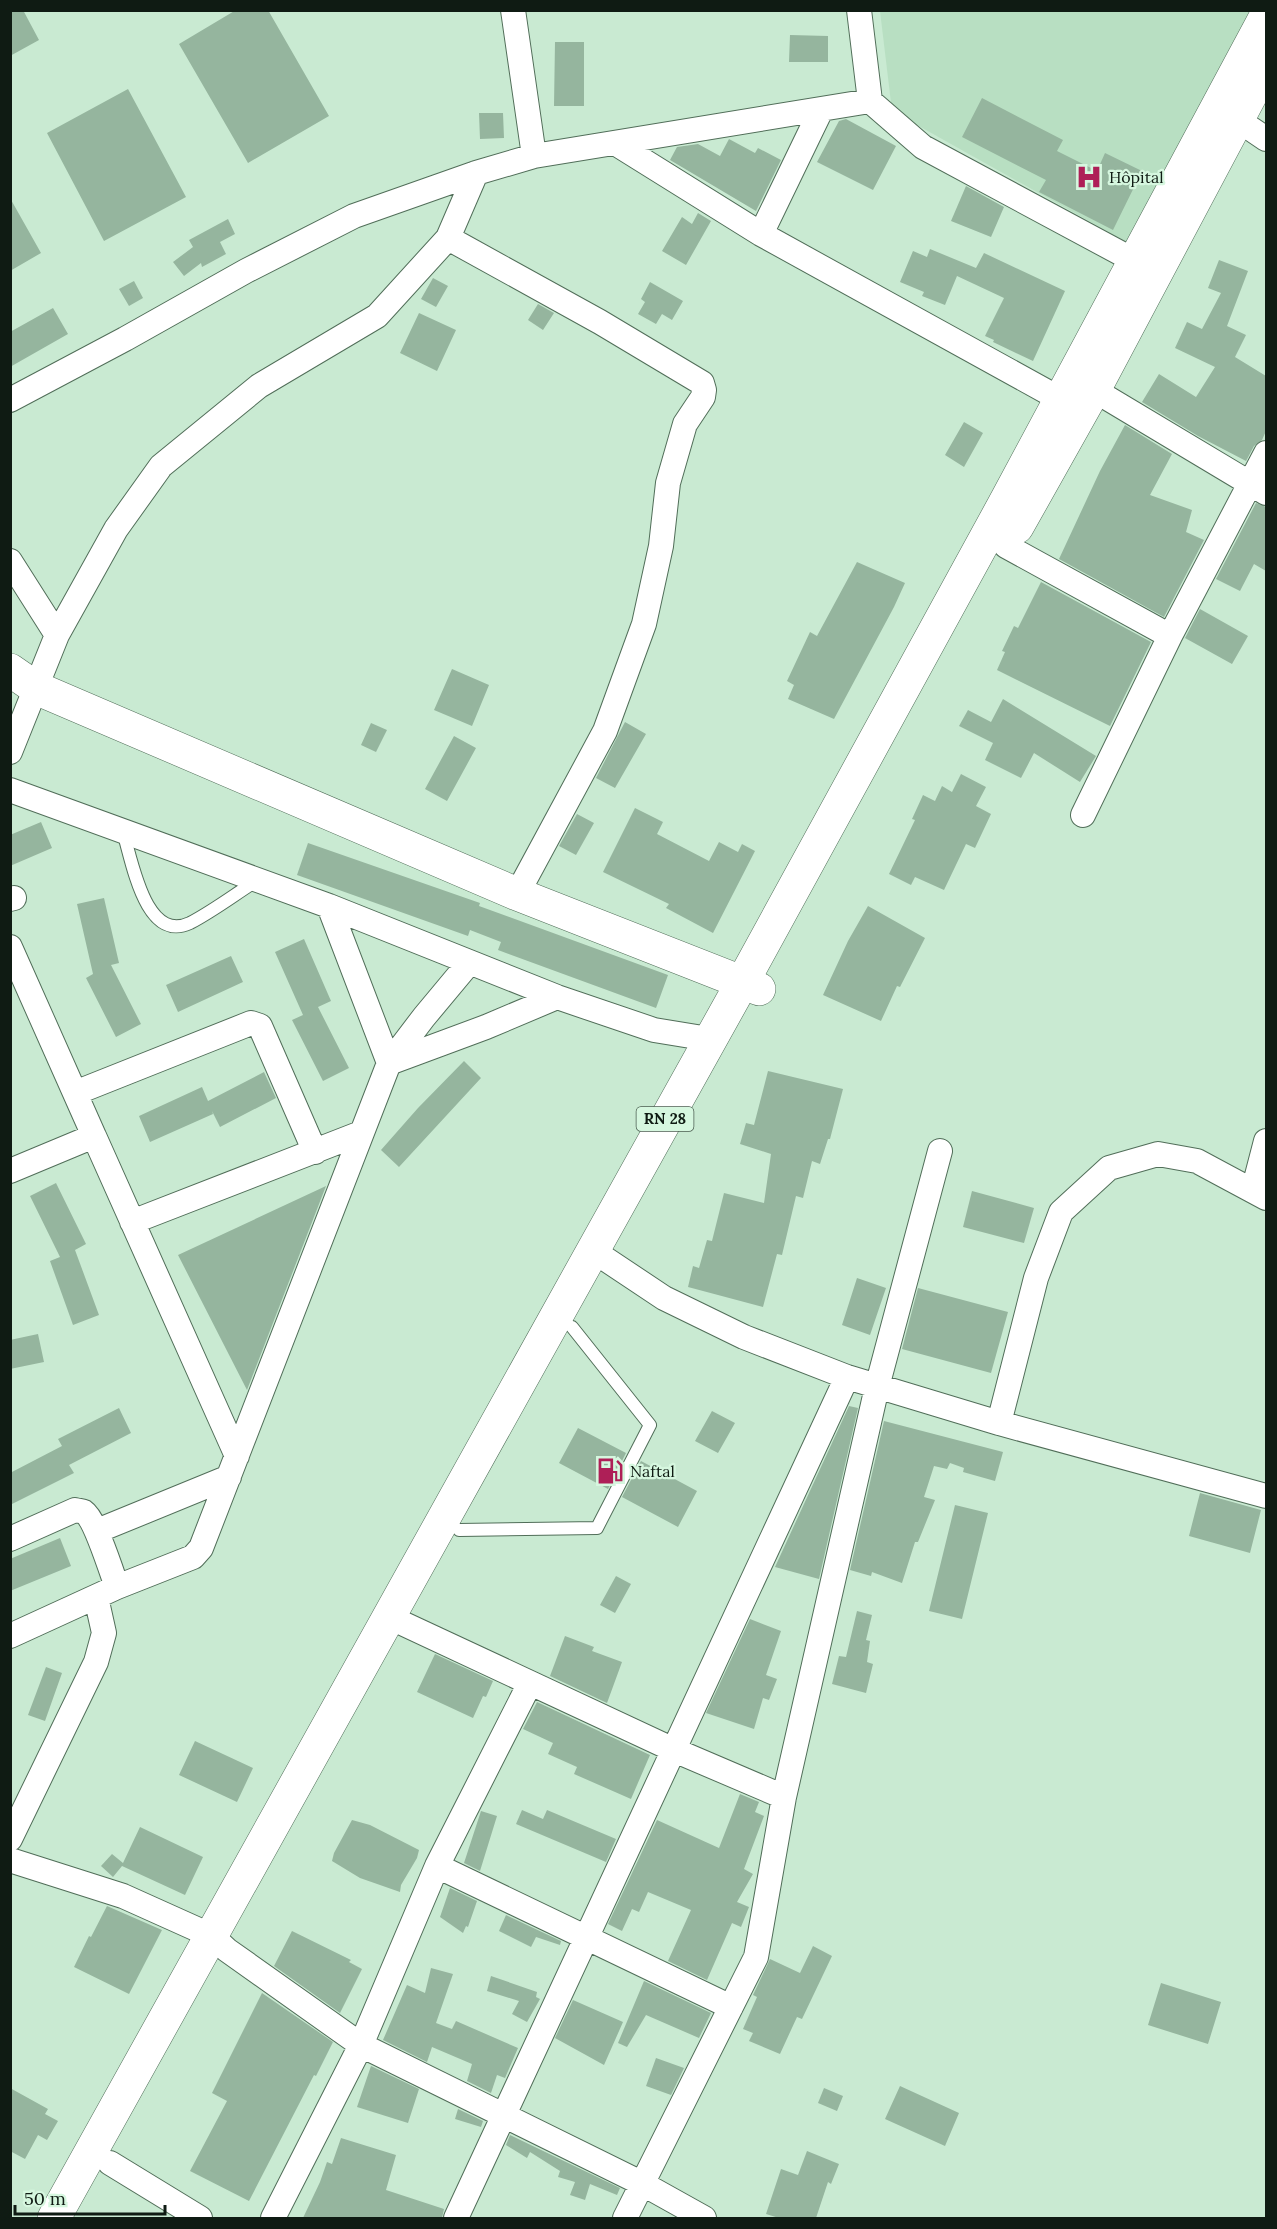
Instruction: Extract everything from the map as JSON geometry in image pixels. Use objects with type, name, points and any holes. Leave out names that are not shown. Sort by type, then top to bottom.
[{"type":"main road","name":"RN 28","points":[[398,1621],[459,1530],[572,1327],[600,1255],[710,1039],[750,986],[1060,399],[1266,16]]},
{"type":"main road","name":"RN 28","points":[[54,2218],[219,1943],[750,986],[1094,390],[1266,66]]},
{"type":"main road","points":[[23,679],[517,894],[750,986]]},
{"type":"main road","name":"RN 28","points":[[79,2218],[110,2163],[219,1943]]},
{"type":"street","points":[[513,10],[534,156]]},
{"type":"street","points":[[859,10],[870,101],[923,147],[1134,261]]},
{"type":"street","points":[[10,400],[246,271],[354,216],[476,173],[534,156],[870,101]]},
{"type":"street","points":[[761,234],[821,110]]},
{"type":"street","points":[[1238,120],[1266,138]]},
{"type":"street","points":[[615,143],[761,234],[1060,399]]},
{"type":"street","points":[[10,752],[23,679],[57,635],[116,529],[161,465],[259,386],[377,316],[448,238],[476,173]]},
{"type":"street","points":[[448,238],[600,322],[702,383],[704,390],[703,397],[685,424],[668,483],[661,546],[644,624],[609,721],[517,894]]},
{"type":"street","points":[[1094,390],[1258,488]]},
{"type":"street","points":[[1083,815],[1170,636],[1258,488],[1266,453]]},
{"type":"street","points":[[1006,546],[1170,636]]},
{"type":"street","points":[[10,561],[57,635]]},
{"type":"street","points":[[10,790],[329,906],[557,997],[654,1030],[710,1039]]},
{"type":"street","points":[[329,906],[389,1063]]},
{"type":"street","points":[[10,947],[132,1222],[233,1467]]},
{"type":"street","points":[[10,1636],[107,1592],[193,1557],[201,1548],[389,1063],[469,963]]},
{"type":"street","points":[[389,1063],[486,1027],[557,997]]},
{"type":"street","points":[[75,1093],[251,1023],[256,1024],[260,1026],[315,1152]]},
{"type":"street","points":[[132,1222],[361,1133]]},
{"type":"street","points":[[10,1172],[94,1136]]},
{"type":"street","points":[[999,1423],[1036,1278],[1061,1212],[1109,1168],[1158,1154],[1197,1161],[1260,1195],[1266,1141]]},
{"type":"street","points":[[625,2218],[756,1958],[784,1797],[877,1387],[940,1151]]},
{"type":"street","points":[[600,1255],[664,1298],[744,1337],[847,1377],[999,1423],[1266,1496]]},
{"type":"street","points":[[456,2218],[847,1377]]},
{"type":"street","points":[[96,1531],[233,1467]]},
{"type":"street","points":[[10,1539],[75,1510],[84,1512],[90,1518],[96,1531],[107,1592],[104,1633],[96,1662],[10,1839]]},
{"type":"street","points":[[398,1621],[674,1750],[784,1797]]},
{"type":"street","points":[[273,2218],[361,2045],[437,1866],[530,1683]]},
{"type":"street","points":[[10,1860],[123,1896],[219,1943],[361,2045],[643,2184],[695,2216]]},
{"type":"street","points":[[437,1866],[731,2007]]},
{"type":"street","points":[[110,2163],[200,2218]]},
{"type":"lane","points":[[123,831],[146,904],[156,919],[171,926],[188,924],[256,881]]},
{"type":"lane","points":[[459,1530],[597,1528],[650,1425],[572,1327]]},
{"type":"shaded area","name":"Hôpital","points":[[880,11],[1260,11],[1130,244],[892,111]]},
{"type":"building","points":[[10,10],[23,10],[39,40],[10,56]]},
{"type":"building","points":[[236,10],[268,10],[329,116],[248,163],[179,44]]},
{"type":"building","points":[[790,35],[828,36],[828,62],[789,62]]},
{"type":"building","points":[[555,42],[584,42],[584,106],[554,106]]},
{"type":"building","points":[[128,89],[186,197],[104,241],[47,133]]},
{"type":"building","points":[[982,98],[1063,140],[1057,151],[1097,171],[1105,153],[1142,171],[1113,230],[1039,192],[1046,180],[962,137]]},
{"type":"building","points":[[479,113],[503,113],[504,138],[480,139]]},
{"type":"building","points":[[846,119],[896,146],[873,190],[817,162],[839,121]]},
{"type":"building","points":[[729,139],[755,153],[758,148],[781,160],[756,211],[670,160],[677,147],[698,144],[720,156]]},
{"type":"building","points":[[966,186],[1004,207],[991,237],[951,221]]},
{"type":"building","points":[[10,198],[41,253],[10,271]]},
{"type":"building","points":[[698,213],[711,221],[686,265],[662,251],[682,217],[692,224]]},
{"type":"building","points":[[228,219],[235,234],[220,242],[226,254],[202,267],[201,263],[184,276],[173,262],[193,247],[189,240]]},
{"type":"building","points":[[930,249],[976,268],[984,253],[1065,291],[1033,361],[985,336],[1004,298],[957,276],[945,305],[922,296],[924,292],[900,282],[913,251],[927,257]]},
{"type":"building","points":[[1219,260],[1248,271],[1227,326],[1246,335],[1235,357],[1266,376],[1266,431],[1246,461],[1198,436],[1142,402],[1159,374],[1196,397],[1215,367],[1175,348],[1187,322],[1202,329],[1221,293],[1208,288]]},
{"type":"building","points":[[433,278],[448,286],[436,307],[421,299]]},
{"type":"building","points":[[134,281],[143,298],[129,306],[119,289]]},
{"type":"building","points":[[650,282],[683,301],[672,320],[662,314],[656,324],[638,314],[645,302],[641,299]]},
{"type":"building","points":[[538,304],[554,313],[543,330],[528,320]]},
{"type":"building","points":[[53,308],[68,334],[10,367],[10,332]]},
{"type":"building","points":[[419,313],[456,330],[437,371],[400,353]]},
{"type":"building","points":[[964,422],[983,433],[964,467],[945,455]]},
{"type":"building","points":[[1125,425],[1172,454],[1150,495],[1192,510],[1186,532],[1204,540],[1164,617],[1059,559],[1100,471]]},
{"type":"building","points":[[1256,503],[1266,507],[1266,571],[1254,564],[1240,591],[1216,579]]},
{"type":"building","points":[[857,562],[905,583],[834,719],[788,699],[794,685],[787,681],[810,632],[817,636]]},
{"type":"building","points":[[1041,582],[1151,642],[1110,726],[997,670],[1005,652],[1002,651],[1014,626],[1018,628]]},
{"type":"building","points":[[1200,609],[1248,636],[1232,664],[1185,638]]},
{"type":"building","points":[[452,669],[489,685],[472,726],[434,710]]},
{"type":"building","points":[[1003,699],[1096,756],[1080,782],[1034,753],[1021,778],[985,760],[993,743],[959,726],[968,710],[991,722]]},
{"type":"building","points":[[625,722],[646,734],[615,788],[596,778]]},
{"type":"building","points":[[371,723],[387,730],[376,752],[361,745]]},
{"type":"building","points":[[454,736],[476,748],[447,801],[425,789]]},
{"type":"building","points":[[961,774],[986,787],[976,806],[991,814],[975,848],[966,844],[944,890],[915,877],[911,885],[889,874],[915,820],[912,819],[923,795],[935,801],[942,786],[952,792]]},
{"type":"building","points":[[635,808],[663,822],[657,834],[709,861],[719,842],[738,852],[742,844],[755,851],[713,933],[666,908],[669,904],[603,872]]},
{"type":"building","points":[[577,814],[594,823],[576,855],[559,846]]},
{"type":"building","points":[[41,822],[52,848],[10,866],[10,835]]},
{"type":"building","points":[[308,843],[480,903],[479,906],[668,975],[656,1008],[498,950],[501,942],[470,930],[468,936],[297,875]]},
{"type":"building","points":[[104,898],[119,963],[111,965],[141,1024],[116,1037],[86,978],[93,974],[77,904]]},
{"type":"building","points":[[868,906],[925,938],[900,987],[897,986],[881,1021],[823,995],[848,941]]},
{"type":"building","points":[[304,939],[331,1001],[318,1007],[349,1068],[323,1081],[292,1020],[303,1015],[275,952]]},
{"type":"building","points":[[231,956],[243,982],[178,1012],[166,985]]},
{"type":"building","points":[[464,1061],[481,1078],[399,1167],[381,1150]]},
{"type":"building","points":[[768,1071],[843,1089],[830,1139],[828,1139],[820,1164],[812,1161],[803,1198],[796,1196],[782,1255],[777,1254],[763,1307],[688,1287],[693,1266],[699,1268],[707,1240],[712,1241],[724,1193],[764,1203],[771,1154],[740,1144],[746,1123],[754,1125]]},
{"type":"building","points":[[264,1072],[276,1098],[220,1127],[212,1111],[213,1114],[150,1142],[139,1116],[202,1087],[208,1101]]},
{"type":"building","points":[[56,1183],[86,1244],[75,1250],[99,1315],[73,1325],[50,1261],[60,1257],[30,1196]]},
{"type":"building","points":[[326,1186],[247,1390],[178,1255]]},
{"type":"building","points":[[972,1191],[1034,1208],[1024,1243],[963,1227]]},
{"type":"building","points":[[857,1278],[886,1288],[870,1335],[842,1325]]},
{"type":"building","points":[[918,1288],[1008,1312],[991,1373],[902,1349]]},
{"type":"building","points":[[38,1334],[44,1362],[10,1369],[10,1340]]},
{"type":"building","points":[[849,1406],[858,1408],[819,1579],[775,1567]]},
{"type":"building","points":[[119,1408],[131,1433],[69,1465],[74,1473],[10,1505],[10,1473],[62,1446],[58,1439]]},
{"type":"building","points":[[712,1411],[735,1423],[718,1453],[695,1441]]},
{"type":"building","points":[[884,1421],[1003,1452],[995,1481],[963,1472],[964,1468],[950,1463],[947,1469],[934,1466],[924,1497],[935,1500],[918,1542],[915,1542],[902,1583],[872,1572],[871,1576],[850,1570]]},
{"type":"building","points":[[578,1428],[626,1453],[608,1489],[559,1463]]},
{"type":"building","points":[[641,1461],[697,1491],[678,1527],[622,1497]]},
{"type":"building","points":[[1200,1493],[1261,1510],[1250,1553],[1189,1536]]},
{"type":"building","points":[[955,1505],[988,1513],[962,1619],[929,1611]]},
{"type":"building","points":[[60,1538],[71,1566],[10,1591],[10,1559]]},
{"type":"building","points":[[616,1576],[631,1584],[615,1613],[600,1605]]},
{"type":"building","points":[[857,1611],[872,1615],[866,1640],[870,1641],[867,1662],[873,1664],[866,1693],[832,1684],[839,1656],[846,1657]]},
{"type":"building","points":[[750,1619],[781,1631],[766,1675],[777,1679],[769,1700],[763,1698],[754,1729],[706,1713]]},
{"type":"building","points":[[565,1636],[594,1647],[592,1651],[622,1662],[607,1703],[550,1676]]},
{"type":"building","points":[[435,1654],[493,1681],[473,1718],[417,1692]]},
{"type":"building","points":[[46,1667],[62,1673],[45,1721],[28,1715]]},
{"type":"building","points":[[537,1702],[650,1755],[631,1799],[574,1774],[577,1767],[548,1754],[553,1743],[523,1729]]},
{"type":"building","points":[[195,1741],[253,1768],[237,1802],[179,1775]]},
{"type":"building","points":[[740,1794],[759,1802],[755,1812],[764,1816],[744,1869],[753,1874],[737,1902],[749,1907],[741,1927],[732,1923],[707,1980],[668,1961],[691,1910],[648,1892],[639,1912],[632,1909],[622,1931],[608,1924],[657,1820],[719,1848]]},
{"type":"building","points":[[522,1810],[543,1819],[547,1810],[616,1839],[606,1862],[516,1824]]},
{"type":"building","points":[[481,1811],[497,1816],[480,1871],[464,1863]]},
{"type":"building","points":[[352,1820],[370,1825],[419,1850],[417,1858],[401,1885],[400,1892],[360,1878],[332,1861]]},
{"type":"building","points":[[140,1827],[203,1857],[185,1895],[122,1866],[113,1877],[101,1866],[112,1854],[123,1863]]},
{"type":"building","points":[[450,1888],[477,1901],[468,1927],[466,1926],[463,1933],[440,1917]]},
{"type":"building","points":[[107,1906],[162,1930],[129,1994],[74,1967]]},
{"type":"building","points":[[506,1915],[561,1941],[560,1945],[536,1937],[531,1947],[499,1931]]},
{"type":"building","points":[[292,1931],[351,1960],[349,1962],[362,1969],[340,2013],[274,1966]]},
{"type":"building","points":[[813,1946],[832,1956],[802,2019],[797,2017],[780,2054],[749,2041],[753,2033],[743,2029],[757,1997],[753,1995],[770,1959],[800,1973]]},
{"type":"building","points":[[431,1968],[453,1974],[436,2023],[452,2029],[456,2021],[518,2048],[505,2078],[497,2075],[491,2093],[467,2081],[472,2064],[432,2047],[427,2062],[383,2040],[407,1985],[425,1993]]},
{"type":"building","points":[[491,1976],[537,1992],[536,1997],[540,1999],[527,2022],[512,2014],[519,2001],[487,1991]]},
{"type":"building","points":[[644,1981],[711,2013],[699,2038],[646,2015],[627,2047],[618,2043]]},
{"type":"building","points":[[1161,1983],[1221,2002],[1208,2044],[1148,2025]]},
{"type":"building","points":[[262,1993],[333,2042],[249,2201],[190,2171],[227,2101],[212,2093]]},
{"type":"building","points":[[573,2000],[623,2022],[604,2065],[555,2038]]},
{"type":"building","points":[[656,2058],[684,2068],[671,2095],[646,2086]]},
{"type":"building","points":[[371,2066],[419,2089],[408,2123],[357,2107]]},
{"type":"building","points":[[900,2086],[959,2113],[945,2146],[885,2119]]},
{"type":"building","points":[[10,2088],[48,2109],[45,2114],[58,2121],[47,2140],[38,2135],[25,2159],[10,2151]]},
{"type":"building","points":[[824,2088],[843,2096],[837,2111],[818,2103]]},
{"type":"building","points":[[458,2109],[483,2121],[481,2127],[455,2119]]},
{"type":"building","points":[[510,2135],[620,2188],[617,2195],[590,2184],[585,2200],[570,2195],[575,2182],[558,2177],[560,2171],[530,2152],[527,2158],[506,2145]]},
{"type":"building","points":[[341,2138],[396,2155],[386,2190],[444,2209],[442,2218],[303,2218],[327,2162],[332,2164]]},
{"type":"building","points":[[807,2151],[839,2164],[831,2184],[828,2182],[816,2218],[779,2218],[766,2214],[781,2169],[798,2175]]},
{"type":"place","name":"Hôpital","points":[[1089,177]]},
{"type":"place","name":"Naftal","points":[[610,1471]]}]
